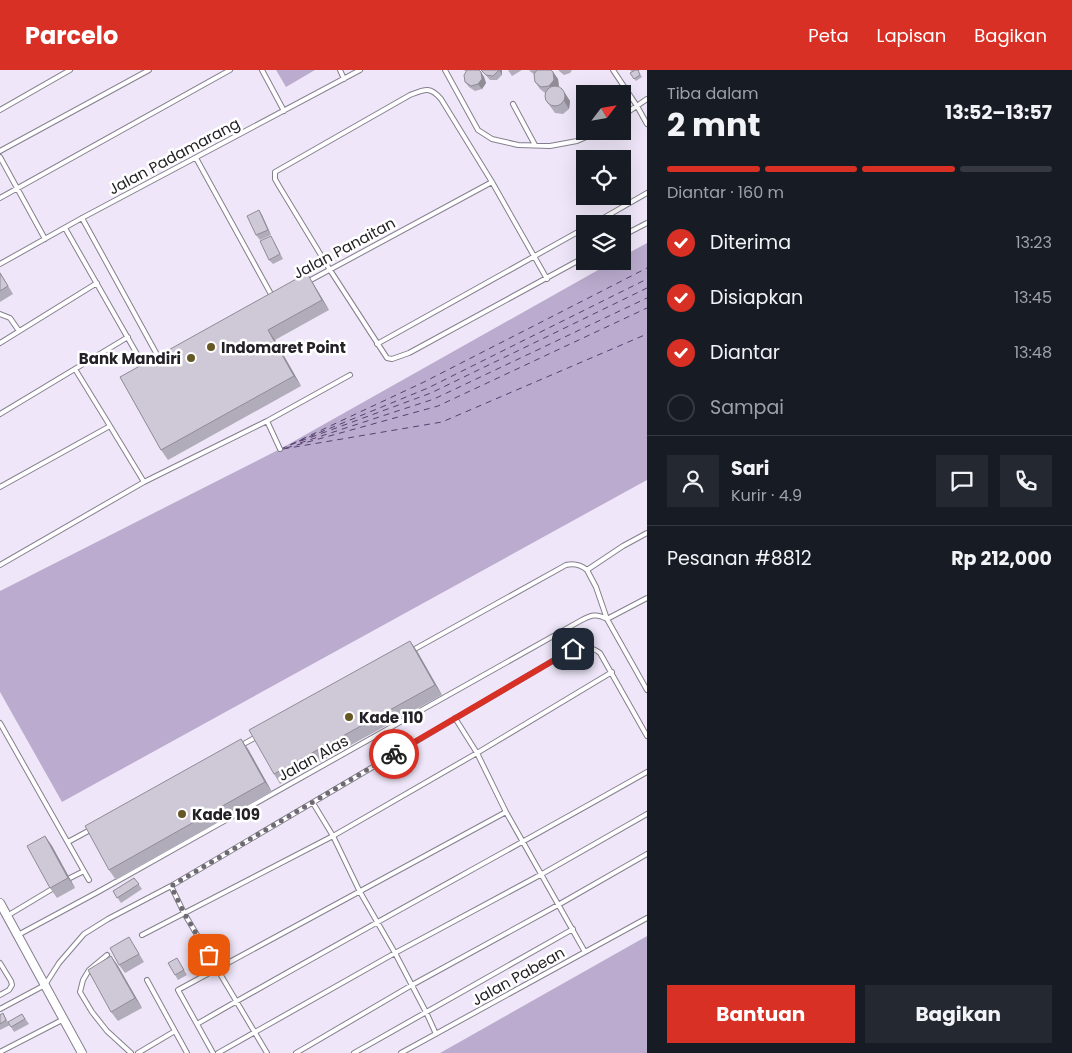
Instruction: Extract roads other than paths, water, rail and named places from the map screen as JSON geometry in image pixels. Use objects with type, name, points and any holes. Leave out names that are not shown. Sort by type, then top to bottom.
[{"type":"street","points":[[0,903],[82,1053]]},
{"type":"lane","points":[[0,110],[70,70]]},
{"type":"lane","points":[[0,151],[149,70]]},
{"type":"lane","points":[[0,198],[230,70]]},
{"type":"lane","points":[[262,70],[284,111]]},
{"type":"lane","points":[[340,70],[344,79]]},
{"type":"lane","name":"Jalan Padamarang","points":[[0,264],[82,218],[360,70]]},
{"type":"lane","points":[[446,70],[478,130],[492,139],[518,145],[550,146],[579,140]]},
{"type":"lane","points":[[613,70],[647,124]]},
{"type":"lane","points":[[547,279],[442,99],[431,90],[424,89],[410,95],[275,172],[275,179],[279,186],[387,358],[399,358],[547,279],[576,262]]},
{"type":"lane","points":[[631,110],[647,99]]},
{"type":"lane","points":[[513,104],[534,145]]},
{"type":"lane","points":[[0,157],[44,239]]},
{"type":"lane","points":[[196,158],[274,299]]},
{"type":"lane","name":"Jalan Panaitan","points":[[306,282],[492,182]]},
{"type":"lane","points":[[609,215],[647,193]]},
{"type":"lane","points":[[82,218],[160,360]]},
{"type":"lane","points":[[631,231],[647,223]]},
{"type":"lane","points":[[65,228],[137,354]]},
{"type":"lane","points":[[377,344],[576,233]]},
{"type":"lane","points":[[0,343],[97,283]]},
{"type":"lane","points":[[0,314],[10,318],[19,331]]},
{"type":"lane","points":[[0,414],[128,337]]},
{"type":"lane","points":[[154,363],[169,355]]},
{"type":"lane","points":[[75,369],[144,482]]},
{"type":"lane","points":[[0,565],[144,482],[267,421],[350,375]]},
{"type":"lane","points":[[267,421],[280,449]]},
{"type":"lane","points":[[0,487],[110,426]]},
{"type":"lane","points":[[587,570],[647,533]]},
{"type":"lane","points":[[408,653],[566,565],[579,565],[587,570],[596,587],[607,619],[647,690]]},
{"type":"lane","name":"Jalan Alas","points":[[18,935],[580,621],[600,615],[607,619],[647,598]]},
{"type":"lane","points":[[0,1009],[45,985],[59,963],[84,934],[108,919],[171,886],[573,649],[594,648],[600,653],[647,736]]},
{"type":"lane","points":[[142,935],[333,836],[612,672]]},
{"type":"lane","points":[[455,718],[477,753],[506,812],[585,952]]},
{"type":"lane","points":[[0,723],[89,880]]},
{"type":"lane","points":[[234,750],[260,735]]},
{"type":"lane","points":[[197,1024],[377,921],[524,842],[647,772]]},
{"type":"lane","points":[[313,803],[333,836],[360,892],[395,953],[436,1034]]},
{"type":"lane","points":[[213,1053],[178,990],[506,812]]},
{"type":"lane","points":[[218,1053],[647,814]]},
{"type":"lane","points":[[68,842],[94,828]]},
{"type":"lane","points":[[296,1053],[412,985],[558,906],[647,854]]},
{"type":"lane","points":[[70,878],[84,871]]},
{"type":"lane","points":[[171,886],[184,913],[267,1053]]},
{"type":"lane","points":[[7,916],[52,889]]},
{"type":"lane","name":"Jalan Pabean","points":[[401,1053],[647,918]]},
{"type":"lane","points":[[354,1053],[573,930]]},
{"type":"lane","points":[[107,955],[89,970],[82,980],[80,992],[92,1012],[107,1031],[130,1053]]},
{"type":"lane","points":[[0,962],[12,985],[9,990],[0,995]]},
{"type":"lane","points":[[147,980],[187,1053]]},
{"type":"lane","points":[[0,1052],[64,1019]]},
{"type":"lane","points":[[138,1053],[175,1031]]},
{"type":"place","name":"Indomaret Point","points":[[211,347]]},
{"type":"place","name":"Bank Mandiri","points":[[191,358]]},
{"type":"place","name":"Kade 110","points":[[349,717]]},
{"type":"place","name":"Kade 109","points":[[182,814]]}]
